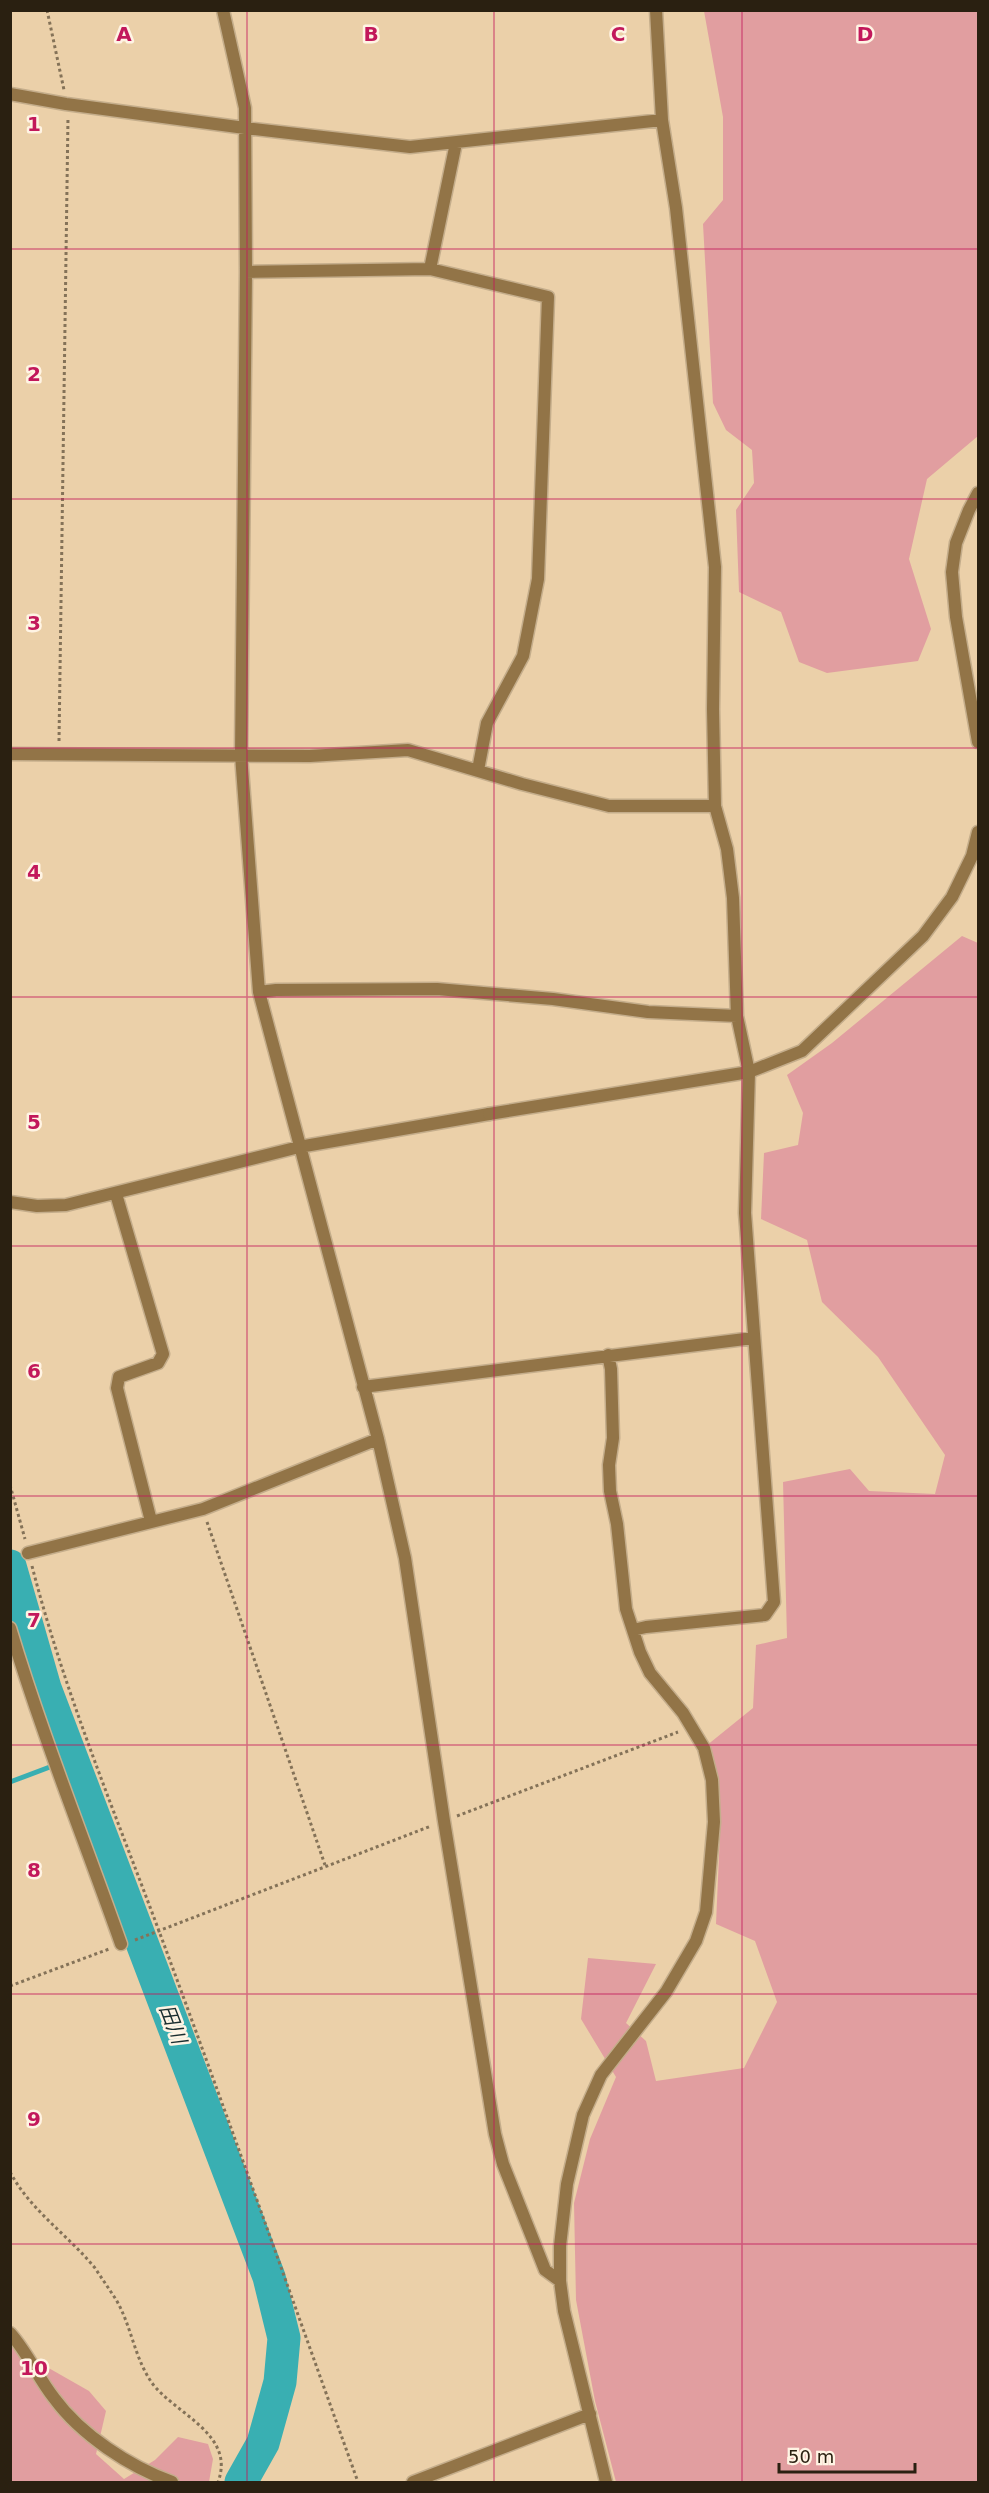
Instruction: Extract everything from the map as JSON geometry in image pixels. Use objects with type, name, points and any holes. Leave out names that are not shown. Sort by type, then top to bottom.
[{"type":"street","points":[[223,10],[245,108],[246,272],[241,755],[254,952],[259,993],[378,1439],[405,1558],[444,1821],[495,2134],[503,2164],[545,2270],[560,2281]]},
{"type":"street","points":[[633,1630],[765,1615],[774,1602],[745,1213],[749,1072],[736,1016],[733,898],[727,849],[715,806],[713,709],[715,567],[676,208],[662,120],[656,10]]},
{"type":"street","points":[[10,94],[66,104],[245,128],[410,147],[662,120]]},
{"type":"street","points":[[430,268],[456,143]]},
{"type":"street","points":[[246,272],[430,268],[549,297],[538,579],[524,656],[487,723],[478,770]]},
{"type":"street","points":[[978,493],[956,543],[951,572],[956,617],[978,742]]},
{"type":"street","points":[[10,754],[310,756],[408,750],[522,784],[609,806],[715,806]]},
{"type":"street","points":[[10,1202],[37,1206],[66,1205],[299,1147],[749,1072],[802,1051],[923,936],[952,897],[972,856],[978,832]]},
{"type":"street","points":[[259,993],[276,990],[437,989],[553,999],[648,1012],[736,1016]]},
{"type":"street","points":[[116,1194],[163,1354],[158,1363],[118,1377],[117,1388],[151,1521]]},
{"type":"street","points":[[363,1387],[753,1338]]},
{"type":"street","points":[[606,2482],[564,2311],[560,2281],[560,2246],[567,2184],[583,2115],[601,2075],[666,1992],[696,1941],[706,1912],[714,1822],[712,1780],[704,1748],[683,1713],[650,1673],[626,1609],[617,1524],[610,1491],[609,1465],[613,1438],[611,1369],[608,1355]]},
{"type":"street","points":[[28,1553],[203,1509],[378,1439]]},
{"type":"street","points":[[10,1628],[41,1725],[125,1943]]},
{"type":"street","points":[[10,2333],[54,2398],[72,2419],[116,2454],[153,2478],[172,2482]]},
{"type":"street","points":[[413,2482],[590,2414]]},
{"type":"path","points":[[47,10],[68,122],[58,754]]},
{"type":"path","points":[[10,1485],[42,1608],[90,1751],[159,1931],[358,2482]]},
{"type":"path","points":[[203,1509],[325,1865]]},
{"type":"path","points":[[10,1986],[154,1933],[325,1865],[690,1726]]},
{"type":"path","points":[[10,2172],[20,2191],[94,2267],[116,2298],[140,2362],[152,2383],[199,2424],[216,2445],[220,2456],[218,2482]]},
{"type":"shaded area","points":[[704,11],[978,11],[978,436],[927,479],[909,559],[931,629],[918,661],[827,673],[799,662],[781,612],[739,592],[736,510],[754,483],[752,450],[726,430],[713,403],[703,224],[723,200],[723,117]]},
{"type":"shaded area","points":[[962,936],[978,943],[978,2482],[616,2482],[595,2401],[576,2300],[574,2203],[590,2139],[616,2077],[581,2019],[588,1958],[656,1964],[626,2023],[646,2041],[656,2081],[744,2068],[777,2002],[755,1941],[716,1924],[720,1833],[706,1746],[753,1708],[756,1645],[787,1638],[783,1482],[850,1469],[869,1491],[935,1494],[945,1455],[878,1357],[822,1302],[807,1240],[761,1219],[764,1153],[798,1145],[803,1113],[787,1075],[832,1043]]},
{"type":"shaded area","points":[[10,2346],[89,2391],[106,2411],[96,2454],[124,2479],[155,2460],[178,2437],[208,2444],[213,2459],[209,2482],[11,2482]]},
{"type":"waterway","name":"田川","points":[[10,1566],[45,1688],[269,2277],[284,2338],[280,2382],[263,2443],[241,2482]]},
{"type":"waterway","points":[[10,1782],[71,1759]]}]
